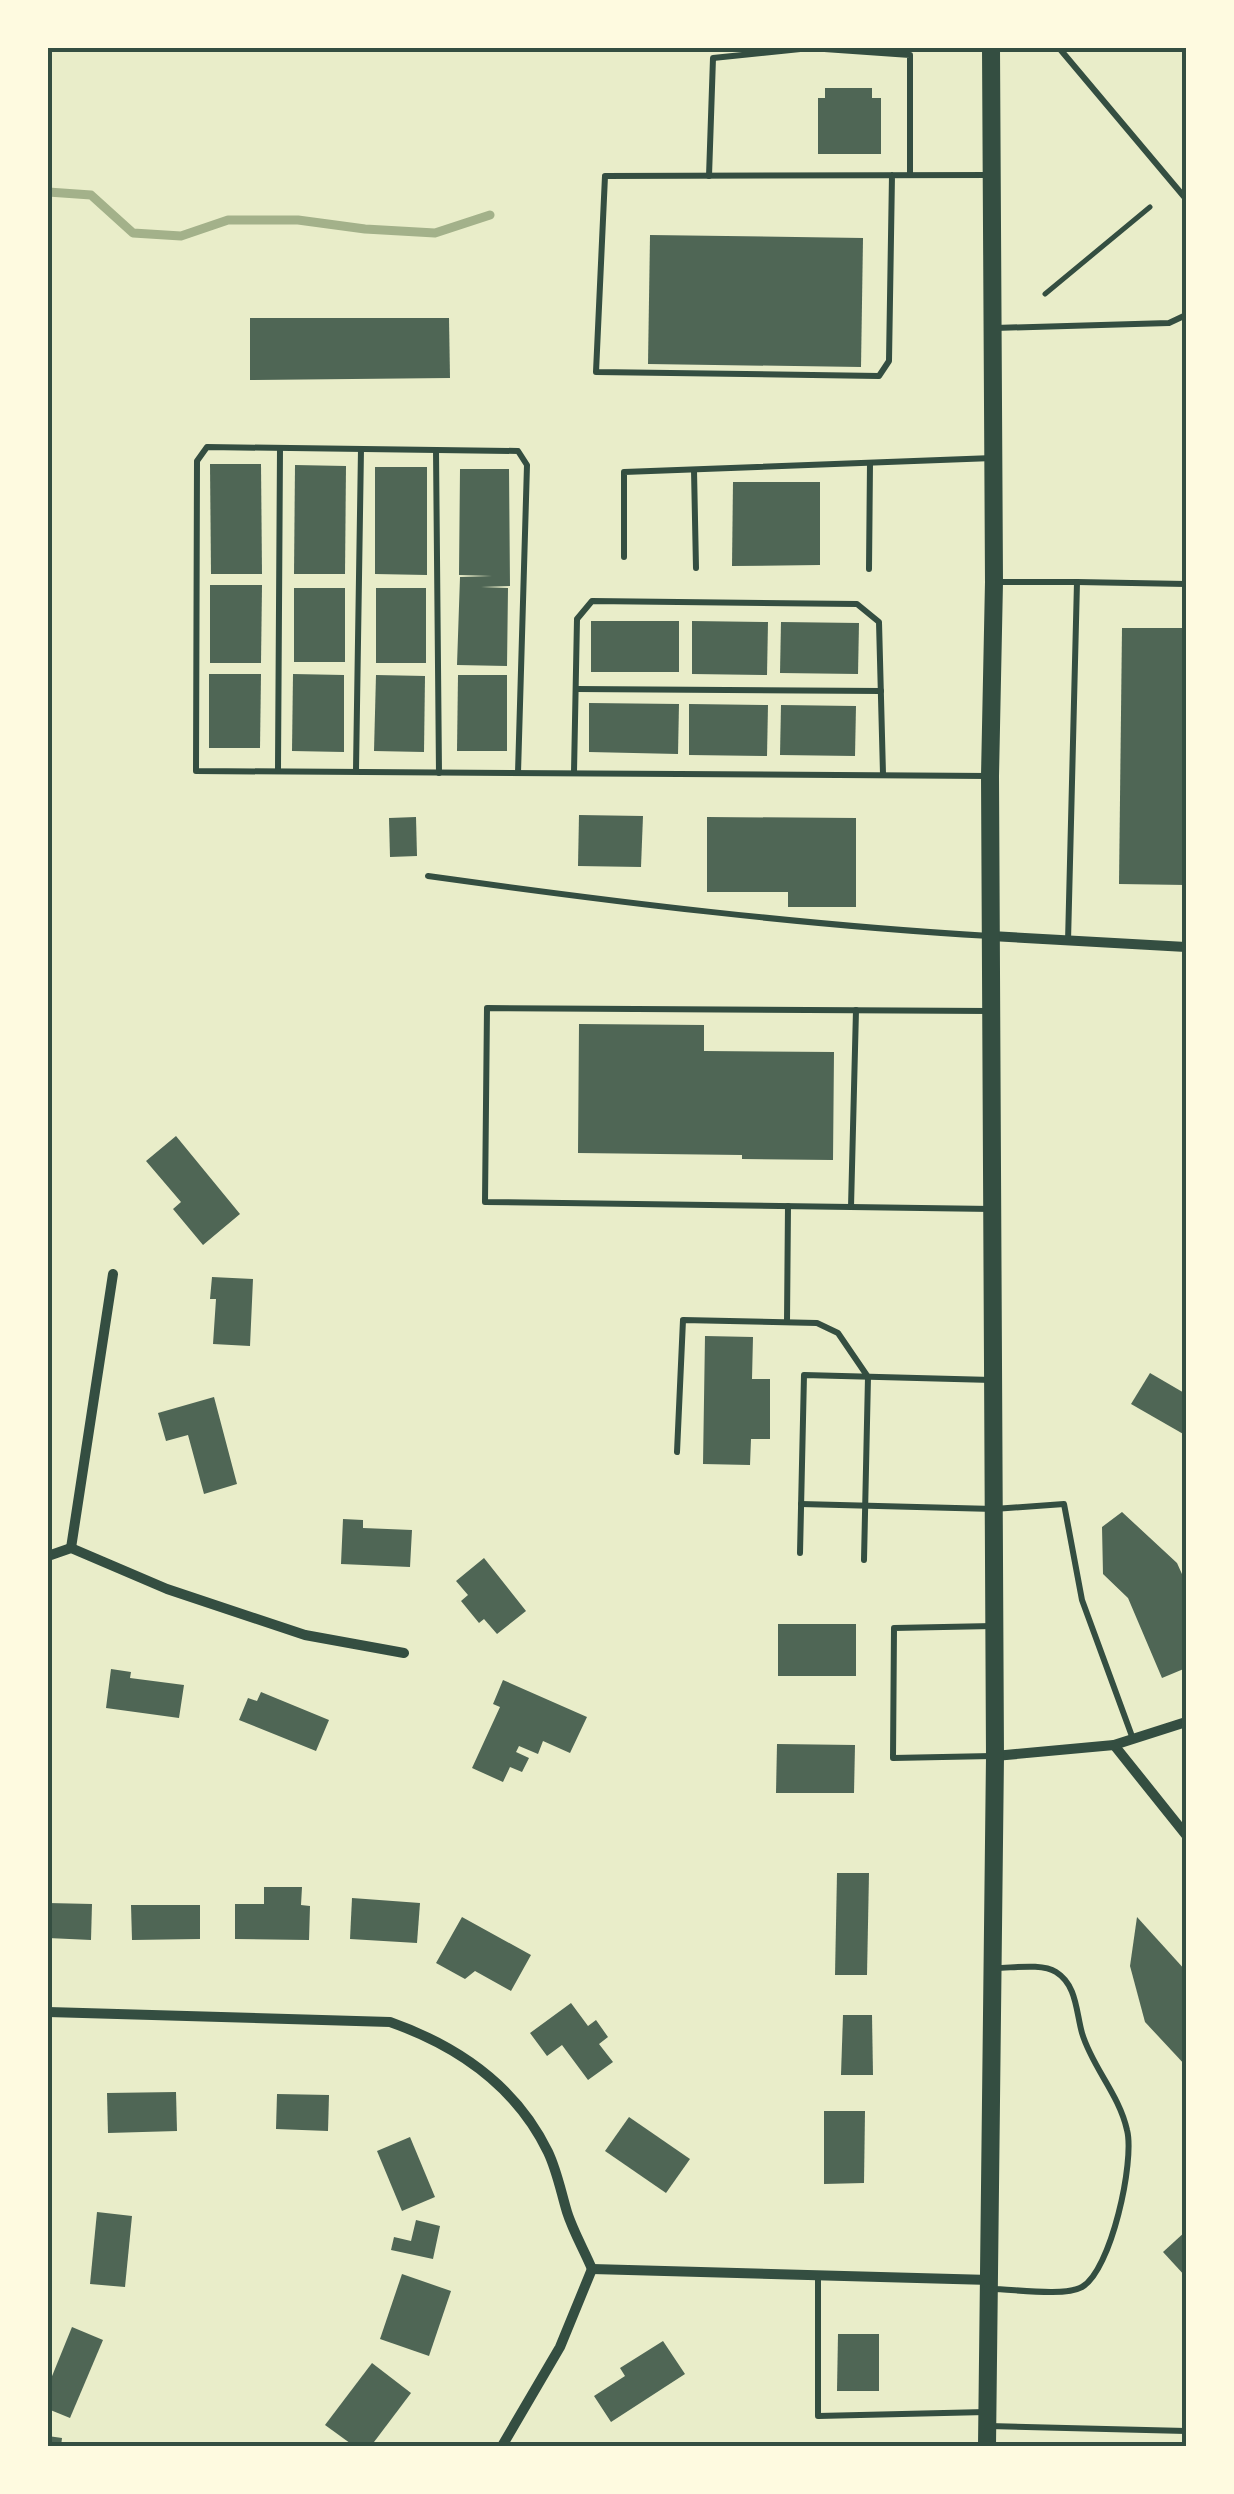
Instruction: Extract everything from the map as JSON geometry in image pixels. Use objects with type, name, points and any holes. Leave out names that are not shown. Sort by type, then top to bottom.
[{"type":"main road","points":[[987,2446],[995,1756],[991,48]]},
{"type":"street","points":[[991,936],[1186,947]]},
{"type":"street","points":[[70,1548],[112,1274]]},
{"type":"street","points":[[48,1556],[70,1548],[166,1590],[305,1635],[404,1653]]},
{"type":"street","points":[[995,1756],[1114,1745],[1186,1722]]},
{"type":"street","points":[[1114,1745],[1186,1836]]},
{"type":"street","points":[[48,2012],[390,2022],[428,2036],[476,2065],[498,2084],[526,2116],[548,2152],[592,2269],[545,2375],[502,2446]]},
{"type":"street","points":[[592,2269],[990,2284]]},
{"type":"lane","points":[[708,176],[713,58],[810,48],[910,55],[910,175]]},
{"type":"lane","points":[[1059,48],[1186,200]]},
{"type":"lane","points":[[892,175],[889,361],[879,376],[596,372],[605,176],[708,176],[892,175],[992,175]]},
{"type":"lane","points":[[994,328],[1169,323],[1186,314]]},
{"type":"lane","points":[[518,772],[527,465],[518,450],[207,447],[197,461],[196,771],[990,776]]},
{"type":"lane","points":[[278,769],[280,448]]},
{"type":"lane","points":[[356,770],[360,449]]},
{"type":"lane","points":[[436,450],[439,772]]},
{"type":"lane","points":[[624,558],[624,472],[994,458]]},
{"type":"lane","points":[[869,570],[870,462]]},
{"type":"lane","points":[[694,470],[696,568]]},
{"type":"lane","points":[[994,582],[1186,584]]},
{"type":"lane","points":[[1068,943],[1077,582]]},
{"type":"lane","points":[[574,772],[577,620],[592,601],[857,604],[880,622],[883,774]]},
{"type":"lane","points":[[576,689],[881,691]]},
{"type":"lane","points":[[428,876],[668,910],[991,936]]},
{"type":"lane","points":[[992,1011],[487,1008],[485,1202],[993,1209]]},
{"type":"lane","points":[[851,1207],[856,1010]]},
{"type":"lane","points":[[787,1322],[788,1206]]},
{"type":"lane","points":[[677,1452],[683,1320],[817,1323],[838,1333],[868,1377],[864,1560]]},
{"type":"lane","points":[[800,1553],[804,1375],[994,1380]]},
{"type":"lane","points":[[801,1504],[994,1509],[1064,1504],[1082,1600],[1133,1740]]},
{"type":"lane","points":[[994,1626],[894,1628],[893,1758],[995,1756]]},
{"type":"lane","points":[[990,2284],[1070,2291],[1084,2286],[1093,2277],[1112,2234],[1128,2166],[1128,2132],[1115,2096],[1083,2036],[1066,1980],[1052,1968],[993,1968]]},
{"type":"lane","points":[[818,2275],[818,2416],[987,2419],[1186,2431]]},
{"type":"path","points":[[1045,294],[1150,207]]},
{"type":"building","points":[[825,88],[872,88],[872,98],[881,98],[881,154],[818,154],[818,98],[825,98]]},
{"type":"building","points":[[650,235],[863,238],[861,367],[648,364]]},
{"type":"building","points":[[250,318],[449,318],[450,378],[250,380]]},
{"type":"building","points":[[210,464],[261,464],[262,574],[211,574]]},
{"type":"building","points":[[295,465],[346,466],[345,574],[294,574]]},
{"type":"building","points":[[375,467],[427,467],[427,575],[375,574]]},
{"type":"building","points":[[460,469],[509,469],[510,586],[481,587],[508,588],[507,666],[457,665],[460,577],[492,576],[459,575]]},
{"type":"building","points":[[733,482],[820,482],[820,565],[732,566]]},
{"type":"building","points":[[210,585],[262,585],[261,663],[210,663]]},
{"type":"building","points":[[294,588],[345,588],[345,662],[294,662]]},
{"type":"building","points":[[376,588],[426,588],[426,663],[376,663]]},
{"type":"building","points":[[591,621],[679,621],[679,672],[591,672]]},
{"type":"building","points":[[692,621],[768,622],[767,675],[692,674]]},
{"type":"building","points":[[781,622],[859,623],[858,674],[780,673]]},
{"type":"building","points":[[1122,628],[1186,628],[1186,885],[1119,884]]},
{"type":"building","points":[[209,674],[261,674],[260,748],[209,748]]},
{"type":"building","points":[[293,674],[344,675],[344,752],[292,751]]},
{"type":"building","points":[[376,675],[425,676],[424,752],[374,751]]},
{"type":"building","points":[[458,675],[507,675],[507,751],[457,751]]},
{"type":"building","points":[[589,703],[679,704],[678,754],[589,752]]},
{"type":"building","points":[[689,704],[768,705],[767,756],[689,755]]},
{"type":"building","points":[[781,705],[856,706],[855,756],[780,755]]},
{"type":"building","points":[[579,815],[643,816],[641,867],[578,866]]},
{"type":"building","points":[[416,817],[417,856],[390,857],[389,818]]},
{"type":"building","points":[[707,817],[856,818],[856,907],[788,907],[788,892],[707,892]]},
{"type":"building","points":[[579,1024],[704,1025],[704,1051],[834,1052],[833,1160],[578,1153]]},
{"type":"building","points":[[176,1136],[240,1214],[203,1245],[173,1209],[181,1202],[146,1161]]},
{"type":"building","points":[[212,1277],[253,1279],[250,1346],[213,1344],[216,1299],[210,1299]]},
{"type":"building","points":[[705,1336],[753,1337],[752,1379],[770,1379],[770,1439],[751,1439],[750,1465],[703,1464]]},
{"type":"building","points":[[1150,1373],[1186,1394],[1185,1435],[1131,1404]]},
{"type":"building","points":[[214,1397],[237,1484],[204,1494],[188,1435],[166,1441],[158,1413]]},
{"type":"building","points":[[1122,1512],[1177,1563],[1186,1583],[1186,1668],[1162,1678],[1128,1598],[1103,1574],[1102,1527]]},
{"type":"building","points":[[343,1519],[363,1520],[363,1528],[412,1530],[410,1567],[341,1564]]},
{"type":"building","points":[[484,1558],[526,1611],[497,1634],[484,1619],[479,1623],[461,1601],[468,1595],[456,1581]]},
{"type":"building","points":[[778,1624],[856,1624],[856,1676],[778,1676]]},
{"type":"building","points":[[111,1669],[131,1672],[130,1678],[184,1685],[179,1718],[106,1708]]},
{"type":"building","points":[[503,1680],[587,1717],[570,1753],[543,1741],[538,1754],[519,1746],[516,1752],[529,1758],[522,1772],[510,1767],[503,1782],[472,1768],[500,1707],[493,1704]]},
{"type":"building","points":[[261,1692],[329,1720],[316,1751],[239,1720],[248,1698],[257,1701]]},
{"type":"building","points":[[777,1744],[855,1745],[854,1793],[776,1793]]},
{"type":"building","points":[[837,1873],[869,1873],[867,1975],[835,1975]]},
{"type":"building","points":[[264,1887],[302,1887],[301,1905],[310,1906],[309,1940],[235,1939],[235,1904],[264,1904]]},
{"type":"building","points":[[352,1898],[420,1903],[417,1943],[350,1939]]},
{"type":"building","points":[[48,1903],[92,1904],[91,1940],[48,1938]]},
{"type":"building","points":[[131,1905],[200,1905],[200,1939],[132,1940]]},
{"type":"building","points":[[462,1917],[531,1955],[511,1991],[475,1971],[465,1979],[436,1963]]},
{"type":"building","points":[[1137,1917],[1186,1971],[1186,2066],[1145,2022],[1130,1966]]},
{"type":"building","points":[[571,2003],[588,2026],[596,2020],[608,2037],[599,2044],[613,2062],[588,2080],[562,2045],[547,2056],[530,2033]]},
{"type":"building","points":[[843,2015],[872,2015],[873,2075],[841,2075]]},
{"type":"building","points":[[176,2092],[177,2131],[108,2133],[107,2093]]},
{"type":"building","points":[[277,2094],[329,2095],[328,2131],[276,2129]]},
{"type":"building","points":[[824,2111],[865,2111],[864,2183],[824,2184]]},
{"type":"building","points":[[629,2117],[690,2159],[666,2193],[605,2151]]},
{"type":"building","points":[[410,2137],[435,2197],[402,2211],[377,2151]]},
{"type":"building","points":[[97,2212],[132,2216],[125,2287],[90,2284]]},
{"type":"building","points":[[416,2220],[440,2226],[433,2259],[391,2250],[394,2237],[411,2241]]},
{"type":"building","points":[[1186,2231],[1186,2277],[1163,2252]]},
{"type":"building","points":[[402,2274],[451,2291],[429,2356],[380,2339]]},
{"type":"building","points":[[72,2327],[103,2340],[70,2418],[48,2409],[48,2386]]},
{"type":"building","points":[[838,2334],[879,2334],[879,2391],[837,2391]]},
{"type":"building","points":[[663,2341],[685,2374],[611,2422],[594,2396],[625,2376],[620,2368]]},
{"type":"building","points":[[372,2363],[411,2393],[371,2446],[354,2446],[325,2425]]},
{"type":"building","points":[[48,2436],[62,2438],[61,2446],[48,2446]]},
{"type":"waterway","points":[[48,192],[91,195],[133,233],[181,236],[228,220],[298,220],[435,233],[490,215]]}]
